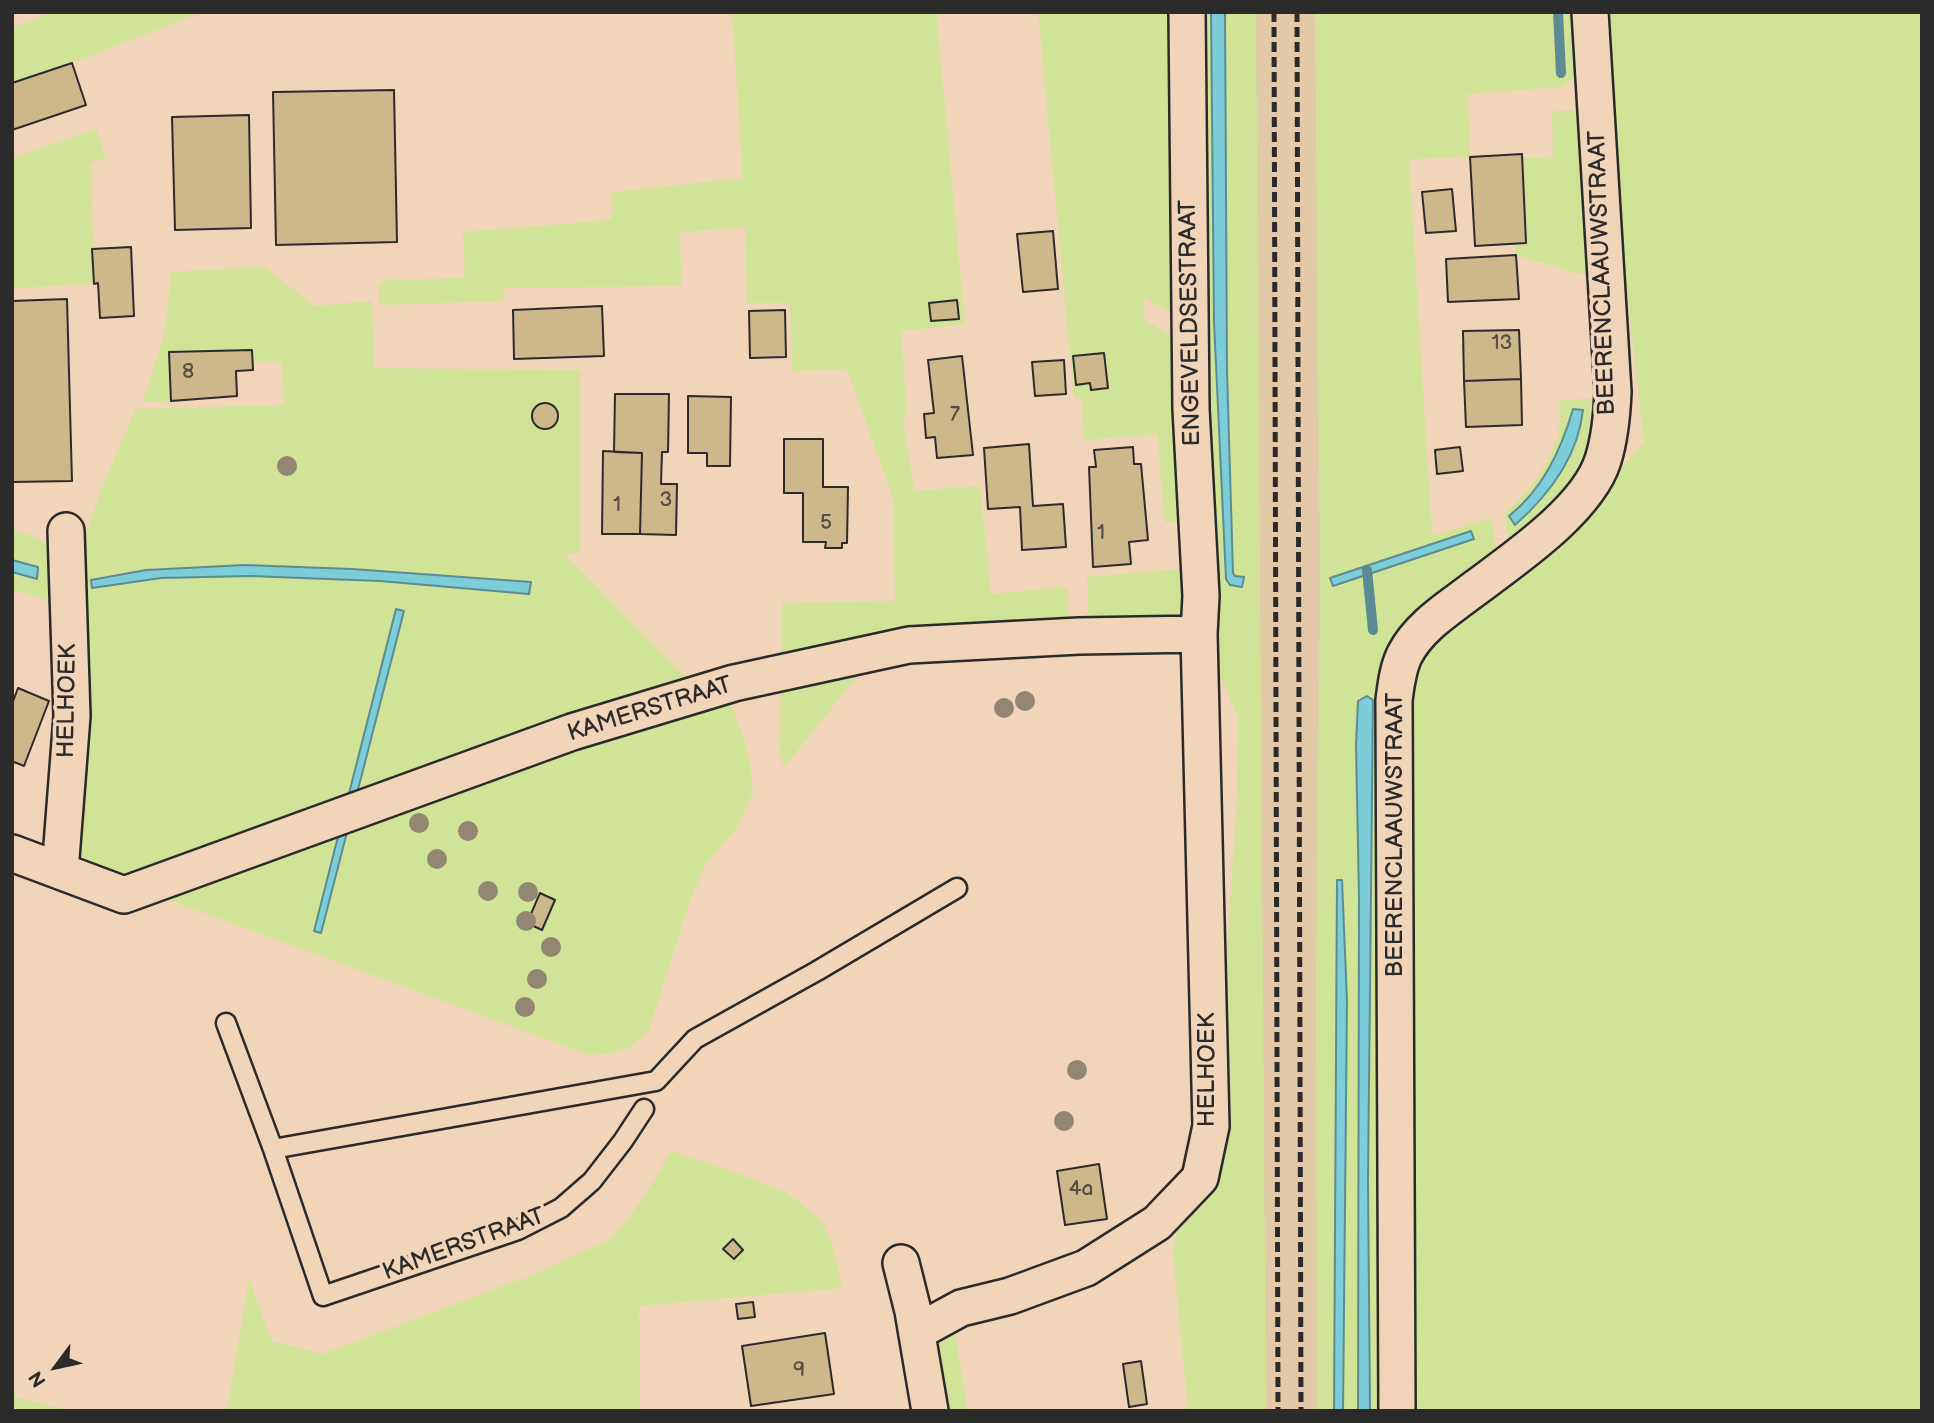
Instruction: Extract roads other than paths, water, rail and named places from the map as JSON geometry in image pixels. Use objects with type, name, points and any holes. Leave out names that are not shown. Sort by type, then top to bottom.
[{"type":"street","name":"ENGEVELDSESTRAAT","points":[[1187,12],[1191,409],[1201,596],[1199,634]]},
{"type":"street","name":"BEERENCLAAUWSTRAAT","points":[[1397,1411],[1394,700],[1405,654],[1417,637],[1435,618],[1552,528],[1588,488],[1602,462],[1611,421],[1613,392],[1590,12]]},
{"type":"street","name":"HELHOEK","points":[[60,871],[72,716],[66,531]]},
{"type":"street","name":"KAMERSTRAAT","points":[[60,871],[124,895],[572,732],[734,683],[909,645],[1079,636],[1199,634]]},
{"type":"street","name":"HELHOEK","points":[[917,1332],[961,1308],[1010,1296],[1086,1268],[1157,1223],[1200,1178],[1211,1126],[1199,634]]},
{"type":"street","points":[[12,853],[60,871]]},
{"type":"street","points":[[901,1264],[917,1332],[930,1411]]},
{"type":"lane","points":[[226,1023],[273,1149],[656,1081],[695,1039],[957,888]]},
{"type":"lane","name":"KAMERSTRAAT","points":[[273,1149],[323,1296],[518,1230],[561,1208],[592,1181],[644,1109]]},
{"type":"water","points":[[1211,12],[1225,12],[1227,371],[1233,573],[1235,576],[1244,577],[1242,587],[1230,585],[1226,579],[1214,322]]},
{"type":"water","points":[[1573,409],[1583,410],[1580,427],[1568,459],[1550,488],[1515,525],[1509,516],[1532,494],[1549,468]]},
{"type":"water","points":[[1471,531],[1474,539],[1333,586],[1330,578]]},
{"type":"water","points":[[12,560],[38,567],[37,579],[12,572]]},
{"type":"water","points":[[245,565],[352,569],[531,582],[529,594],[380,581],[250,576],[161,578],[92,588],[91,580],[146,570]]},
{"type":"water","points":[[396,609],[404,611],[321,933],[314,931]]},
{"type":"water","points":[[1367,696],[1373,700],[1368,1181],[1370,1411],[1358,1411],[1359,897],[1356,745],[1358,701]]},
{"type":"water","points":[[1337,880],[1342,880],[1347,1001],[1343,1411],[1334,1411]]},
{"type":"waterway","points":[[1558,12],[1561,73]]},
{"type":"waterway","points":[[1367,570],[1373,630]]},
{"type":"railway","points":[[1274,12],[1278,1411]]},
{"type":"railway","points":[[1297,12],[1301,1411]]}]
